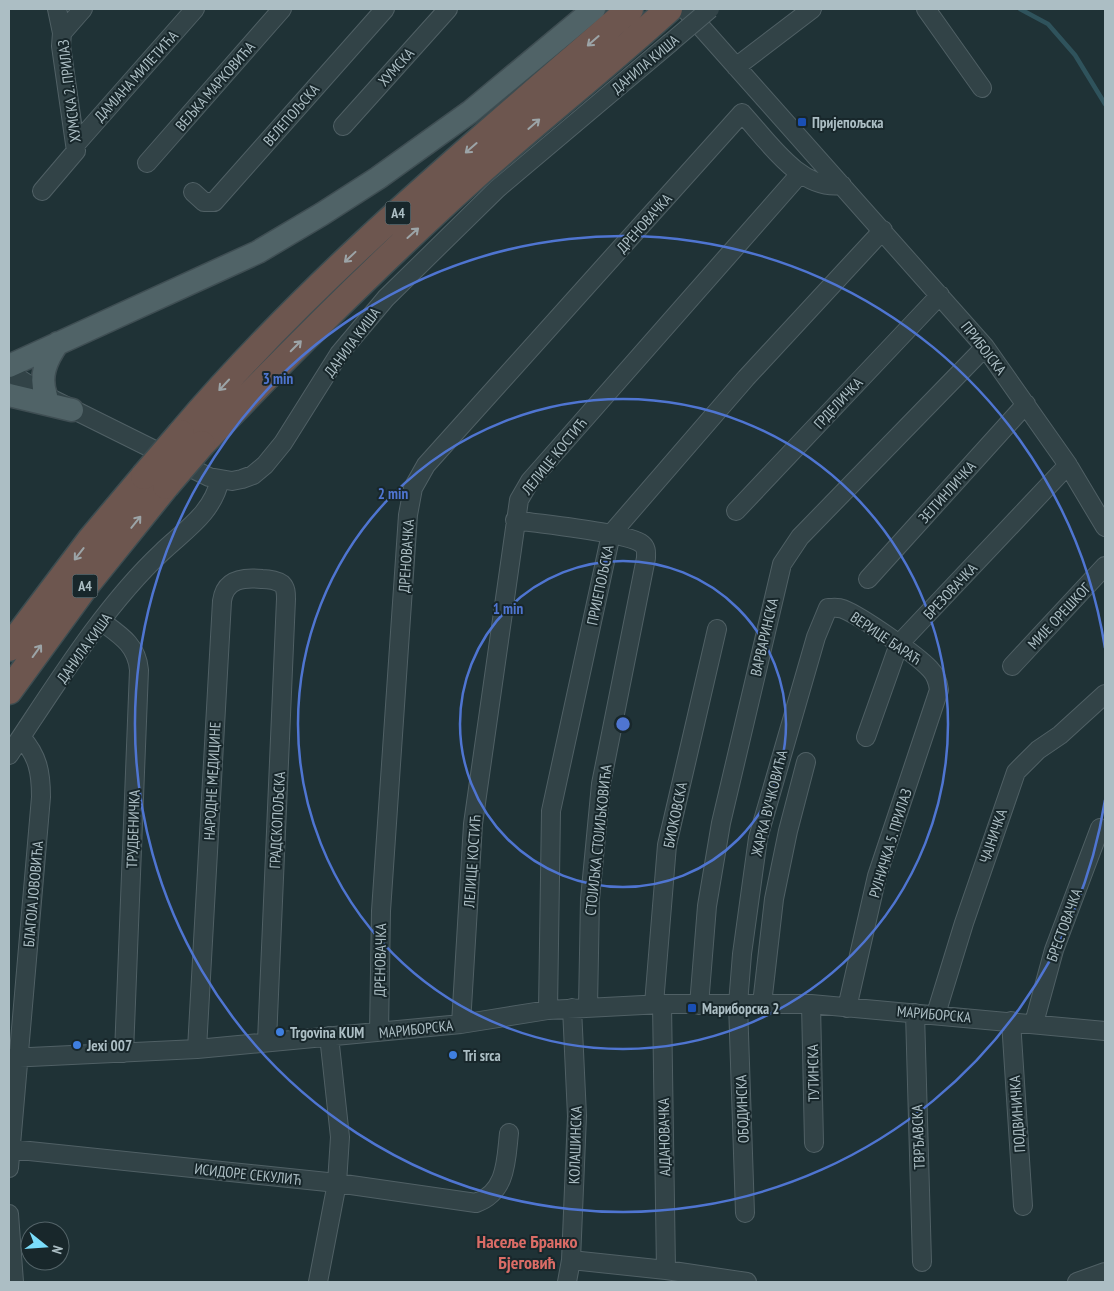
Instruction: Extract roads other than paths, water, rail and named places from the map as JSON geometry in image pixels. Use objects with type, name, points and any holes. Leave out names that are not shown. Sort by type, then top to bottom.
[{"type":"highway","name":"A4","points":[[9,648],[79,554],[155,481],[191,438],[244,363],[340,266],[630,9]]},
{"type":"highway","name":"A4","points":[[191,438],[292,349],[405,240],[558,104],[661,16]]},
{"type":"highway","name":"A4","points":[[9,691],[87,584],[155,481]]},
{"type":"main road","points":[[9,366],[258,252],[322,214],[378,178],[470,112],[594,9]]},
{"type":"main road","points":[[46,396],[42,386],[45,365],[58,343]]},
{"type":"main road","points":[[9,395],[72,410]]},
{"type":"street","name":"ХУМСКА 2. ПРИЛАЗ","points":[[42,192],[76,151],[61,46],[62,32],[56,9]]},
{"type":"street","points":[[62,32],[83,9]]},
{"type":"street","name":"ДАМЈАНА МИЛЕТИЋА","points":[[76,143],[195,9]]},
{"type":"street","name":"ВЕЉКА МАРКОВИЋА","points":[[147,163],[282,9]]},
{"type":"street","name":"ВЕЛЕПОЉСКА","points":[[193,192],[204,202],[214,202],[385,9]]},
{"type":"street","name":"ХУМСКА","points":[[343,126],[448,9]]},
{"type":"street","points":[[685,9],[736,67],[812,9]]},
{"type":"street","name":"ДАНИЛА КИША","points":[[9,756],[102,621],[148,566],[207,511],[217,493],[220,479],[242,479],[252,475],[265,465],[283,443],[339,354],[386,298],[497,189],[710,9]]},
{"type":"street","points":[[926,9],[982,88]]},
{"type":"street","name":"ПРИБОЈСКА","points":[[736,67],[985,346],[1068,465],[1105,527]]},
{"type":"street","name":"ДРЕНОВАЧКА","points":[[379,1032],[381,911],[408,515],[413,488],[426,465],[742,113],[800,175]]},
{"type":"street","points":[[800,175],[826,186],[842,185]]},
{"type":"street","name":"ЛЕЛИЦЕ КОСТИЋ","points":[[461,1024],[473,824],[519,500],[530,481],[800,175]]},
{"type":"street","name":"ПРИЈЕПОЉСКА","points":[[548,1010],[551,811],[611,534],[746,378],[882,230]]},
{"type":"street","name":"ГРДЕЛИЧКА","points":[[736,511],[940,295]]},
{"type":"street","name":"ВАРВАРИНСКА","points":[[699,1005],[707,906],[720,823],[782,564],[800,537],[985,346]]},
{"type":"street","points":[[9,366],[17,377],[72,410],[198,472],[220,479]]},
{"type":"street","name":"ЗЕЈТИНЛИЧКА","points":[[868,579],[1026,404]]},
{"type":"street","name":"БРЕЗОВАЧКА","points":[[866,738],[899,644],[1068,465]]},
{"type":"street","points":[[515,520],[611,534]]},
{"type":"street","name":"СТОЈИЉКА СТОЈИЉКОВИЋА","points":[[580,1007],[600,784],[646,558],[646,549],[641,543],[611,534]]},
{"type":"street","name":"МИЈЕ ОРЕШКОГ","points":[[1012,666],[1105,566]]},
{"type":"street","name":"НАРОДНЕ МЕДИЦИНЕ","points":[[197,1049],[223,595],[230,584],[235,581],[243,578],[253,578],[280,582],[285,589],[286,599]]},
{"type":"street","name":"ГРАДСКОПОЉСКА","points":[[267,1041],[286,599]]},
{"type":"street","name":"ВЕРИЦЕ БАРАЋ","points":[[828,608],[843,609],[899,644],[931,669],[938,680]]},
{"type":"street","name":"ЖАРКА ВУЧКОВИЋА","points":[[738,1004],[742,954],[758,838],[813,646],[828,608]]},
{"type":"street","name":"ТРУДБЕНИЧКА","points":[[102,621],[131,645],[137,657],[139,670],[124,1053]]},
{"type":"street","name":"БИОКОВСКА","points":[[658,1004],[667,845],[717,629]]},
{"type":"street","name":"РУЈНИЧКА 5. ПРИЛАЗ","points":[[846,1008],[877,876],[940,690],[938,680]]},
{"type":"street","name":"ЧАЈНИЧКА","points":[[936,1014],[964,923],[1016,772],[1038,750],[1060,735],[1105,694]]},
{"type":"street","name":"БЛАГОЈА ЈОВОВИЋА","points":[[9,1168],[13,1058],[41,797],[39,766],[33,752],[21,737]]},
{"type":"street","points":[[762,1004],[774,899],[788,831],[806,762]]},
{"type":"street","name":"БРЕСТОВАЧКА","points":[[1034,1024],[1054,950],[1100,828]]},
{"type":"street","name":"МАРИБОРСКА","points":[[13,1058],[197,1049],[461,1024],[548,1010],[658,1004],[811,1004],[1105,1031]]},
{"type":"street","name":"АЈДАНОВАЧКА","points":[[658,1004],[666,1270]]},
{"type":"street","name":"ОБОДИНСКА","points":[[738,1004],[745,1214]]},
{"type":"street","name":"ТУТИНСКА","points":[[811,1004],[814,1143]]},
{"type":"street","name":"КОЛАШИНСКА","points":[[567,1282],[570,1260],[577,1116],[580,1007]]},
{"type":"street","name":"ТВРЂАВСКА","points":[[915,1013],[922,1262]]},
{"type":"street","name":"ПОДВИНИЧКА","points":[[1011,1021],[1023,1206]]},
{"type":"street","points":[[318,1282],[337,1183],[340,1137],[329,1036]]},
{"type":"street","name":"ИСИДОРЕ СЕКУЛИЋ","points":[[10,1150],[337,1183],[466,1203],[484,1200],[496,1190],[503,1176],[510,1133]]},
{"type":"street","points":[[9,1214],[14,1282]]},
{"type":"street","points":[[570,1260],[666,1270],[747,1282]]},
{"type":"street","points":[[1077,1282],[1105,1272]]},
{"type":"waterway","points":[[1020,9],[1048,24],[1075,55],[1105,104]]},
{"type":"place","name":"Пријепољска","points":[[802,122]]},
{"type":"place","name":"Мариборска 2","points":[[692,1008]]},
{"type":"place","name":"Trgovina KUM","points":[[280,1032]]},
{"type":"place","name":"Jexi 007","points":[[77,1045]]},
{"type":"place","name":"Tri srca","points":[[453,1055]]},
{"type":"district","name":"Насеље Бранко Бјеговић","points":[[527,1251]]}]
